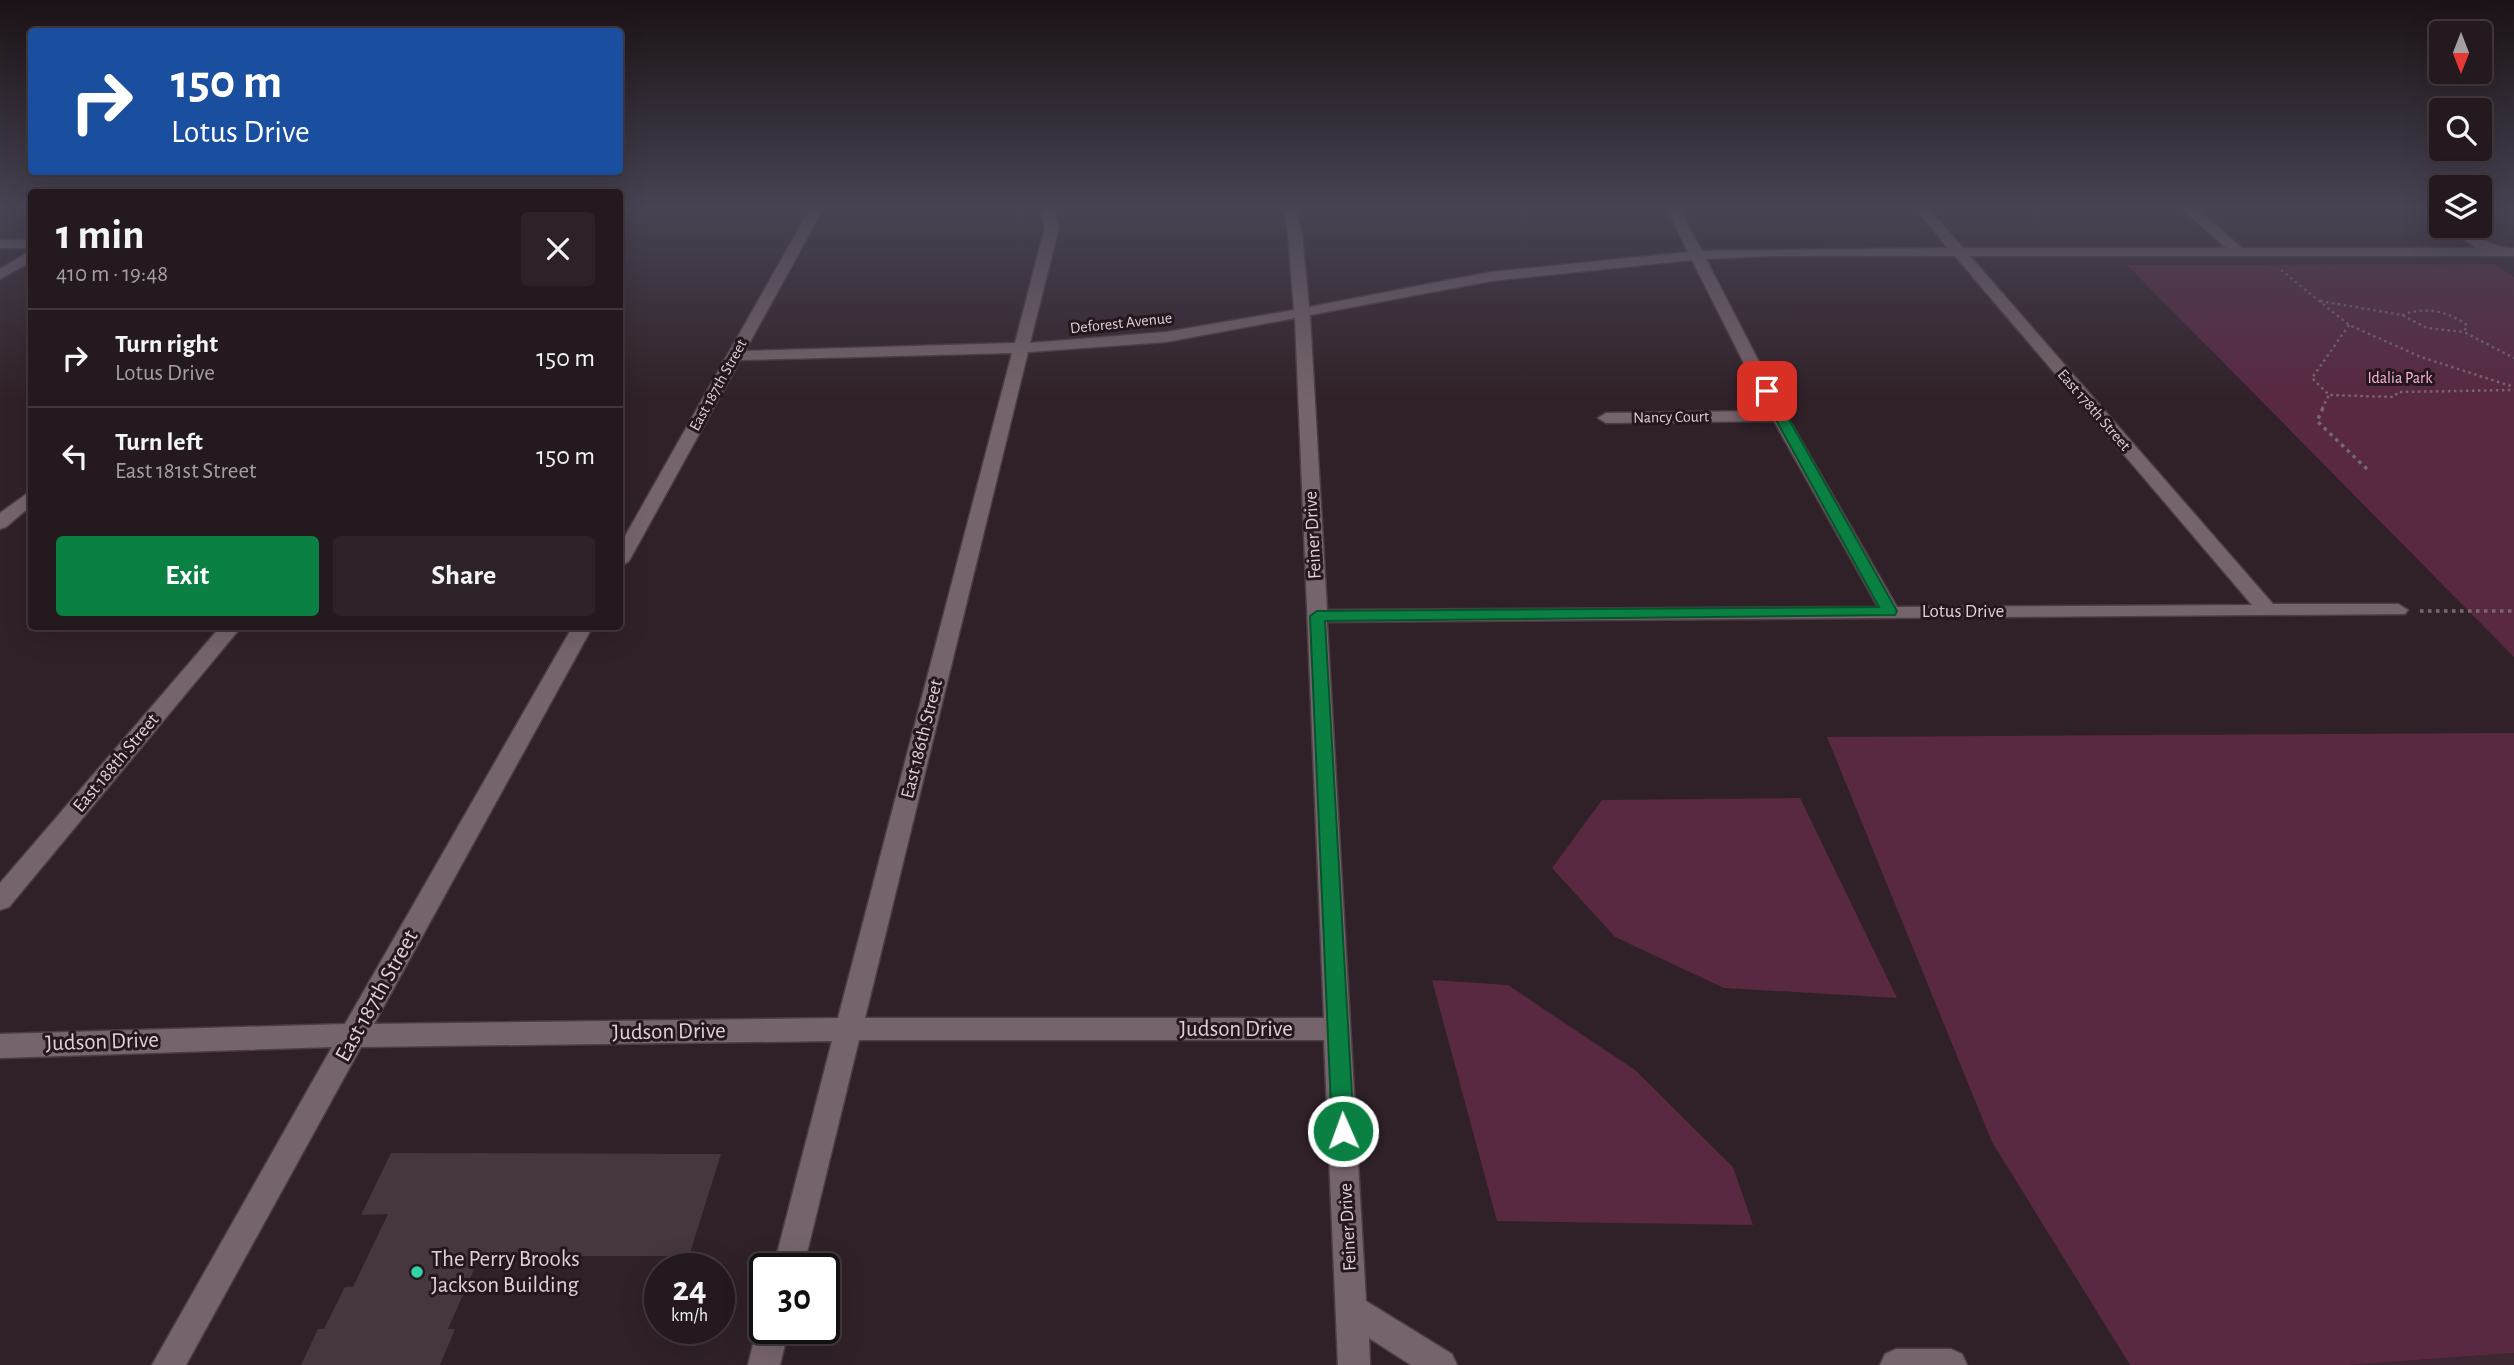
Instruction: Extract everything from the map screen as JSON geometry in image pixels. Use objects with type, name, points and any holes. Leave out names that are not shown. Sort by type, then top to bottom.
[{"type":"street","name":"East 187th Street","points":[[623,556],[780,273]]},
{"type":"street","name":"East 186th Street","points":[[792,1253],[1040,273]]},
{"type":"street","name":"Feiner Drive","points":[[1298,273],[1354,1365]]},
{"type":"street","name":"Deforest Avenue","points":[[734,356],[1021,350],[1167,337],[1302,314],[1511,273]]},
{"type":"street","points":[[1706,273],[1779,416],[1889,611]]},
{"type":"street","name":"East 178th Street","points":[[1976,273],[2267,610]]},
{"type":"street","name":"Nancy Court","points":[[1606,418],[1779,416]]},
{"type":"street","points":[[0,523],[28,498]]},
{"type":"street","name":"Lotus Drive","points":[[1317,616],[2398,610]]},
{"type":"street","name":"East 188th Street","points":[[0,900],[229,630]]},
{"type":"street","name":"East 187th Street","points":[[168,1365],[581,630]]},
{"type":"street","name":"Judson Drive","points":[[0,1046],[309,1036],[354,1038],[849,1029],[1338,1029]]},
{"type":"street","points":[[1351,1309],[1441,1365]]},
{"type":"street","points":[[764,1365],[769,1344]]},
{"type":"street","points":[[1896,1365],[1951,1365]]},
{"type":"path","points":[[2284,273],[2350,325],[2421,357],[2514,388]]},
{"type":"path","points":[[2318,301],[2402,314],[2427,328],[2464,332],[2514,358]]},
{"type":"path","points":[[2402,314],[2415,308],[2435,310],[2453,316],[2466,325],[2464,332]]},
{"type":"path","points":[[2350,325],[2312,378],[2329,395],[2395,397],[2398,392],[2514,388]]},
{"type":"path","points":[[2329,395],[2316,421],[2368,470]]},
{"type":"path","points":[[2398,610],[2514,611]]},
{"type":"shaded area","points":[[2514,1353],[2514,1365],[2348,1365]]},
{"type":"green space","name":"Idalia Park","points":[[2135,273],[2507,273],[2514,277],[2514,657]]},
{"type":"green space","points":[[2514,733],[2514,1353],[2348,1365],[2130,1365],[1992,1142],[1827,737]]},
{"type":"green space","points":[[1800,798],[1897,998],[1724,988],[1615,937],[1552,868],[1602,800]]},
{"type":"green space","points":[[1432,980],[1508,985],[1635,1070],[1733,1167],[1753,1225],[1497,1221]]},
{"type":"building","name":"The Perry Brooks Jackson Building","points":[[391,1153],[721,1154],[690,1253],[644,1253],[644,1256],[480,1256],[448,1329],[455,1329],[440,1365],[301,1365],[318,1329],[324,1329],[345,1287],[353,1287],[388,1214],[361,1215]]},
{"type":"place","name":"The Perry Brooks Jackson Building","points":[[417,1272]]},
{"type":"route","points":[[1343,1131],[1317,616],[1889,611],[1767,391]]}]
